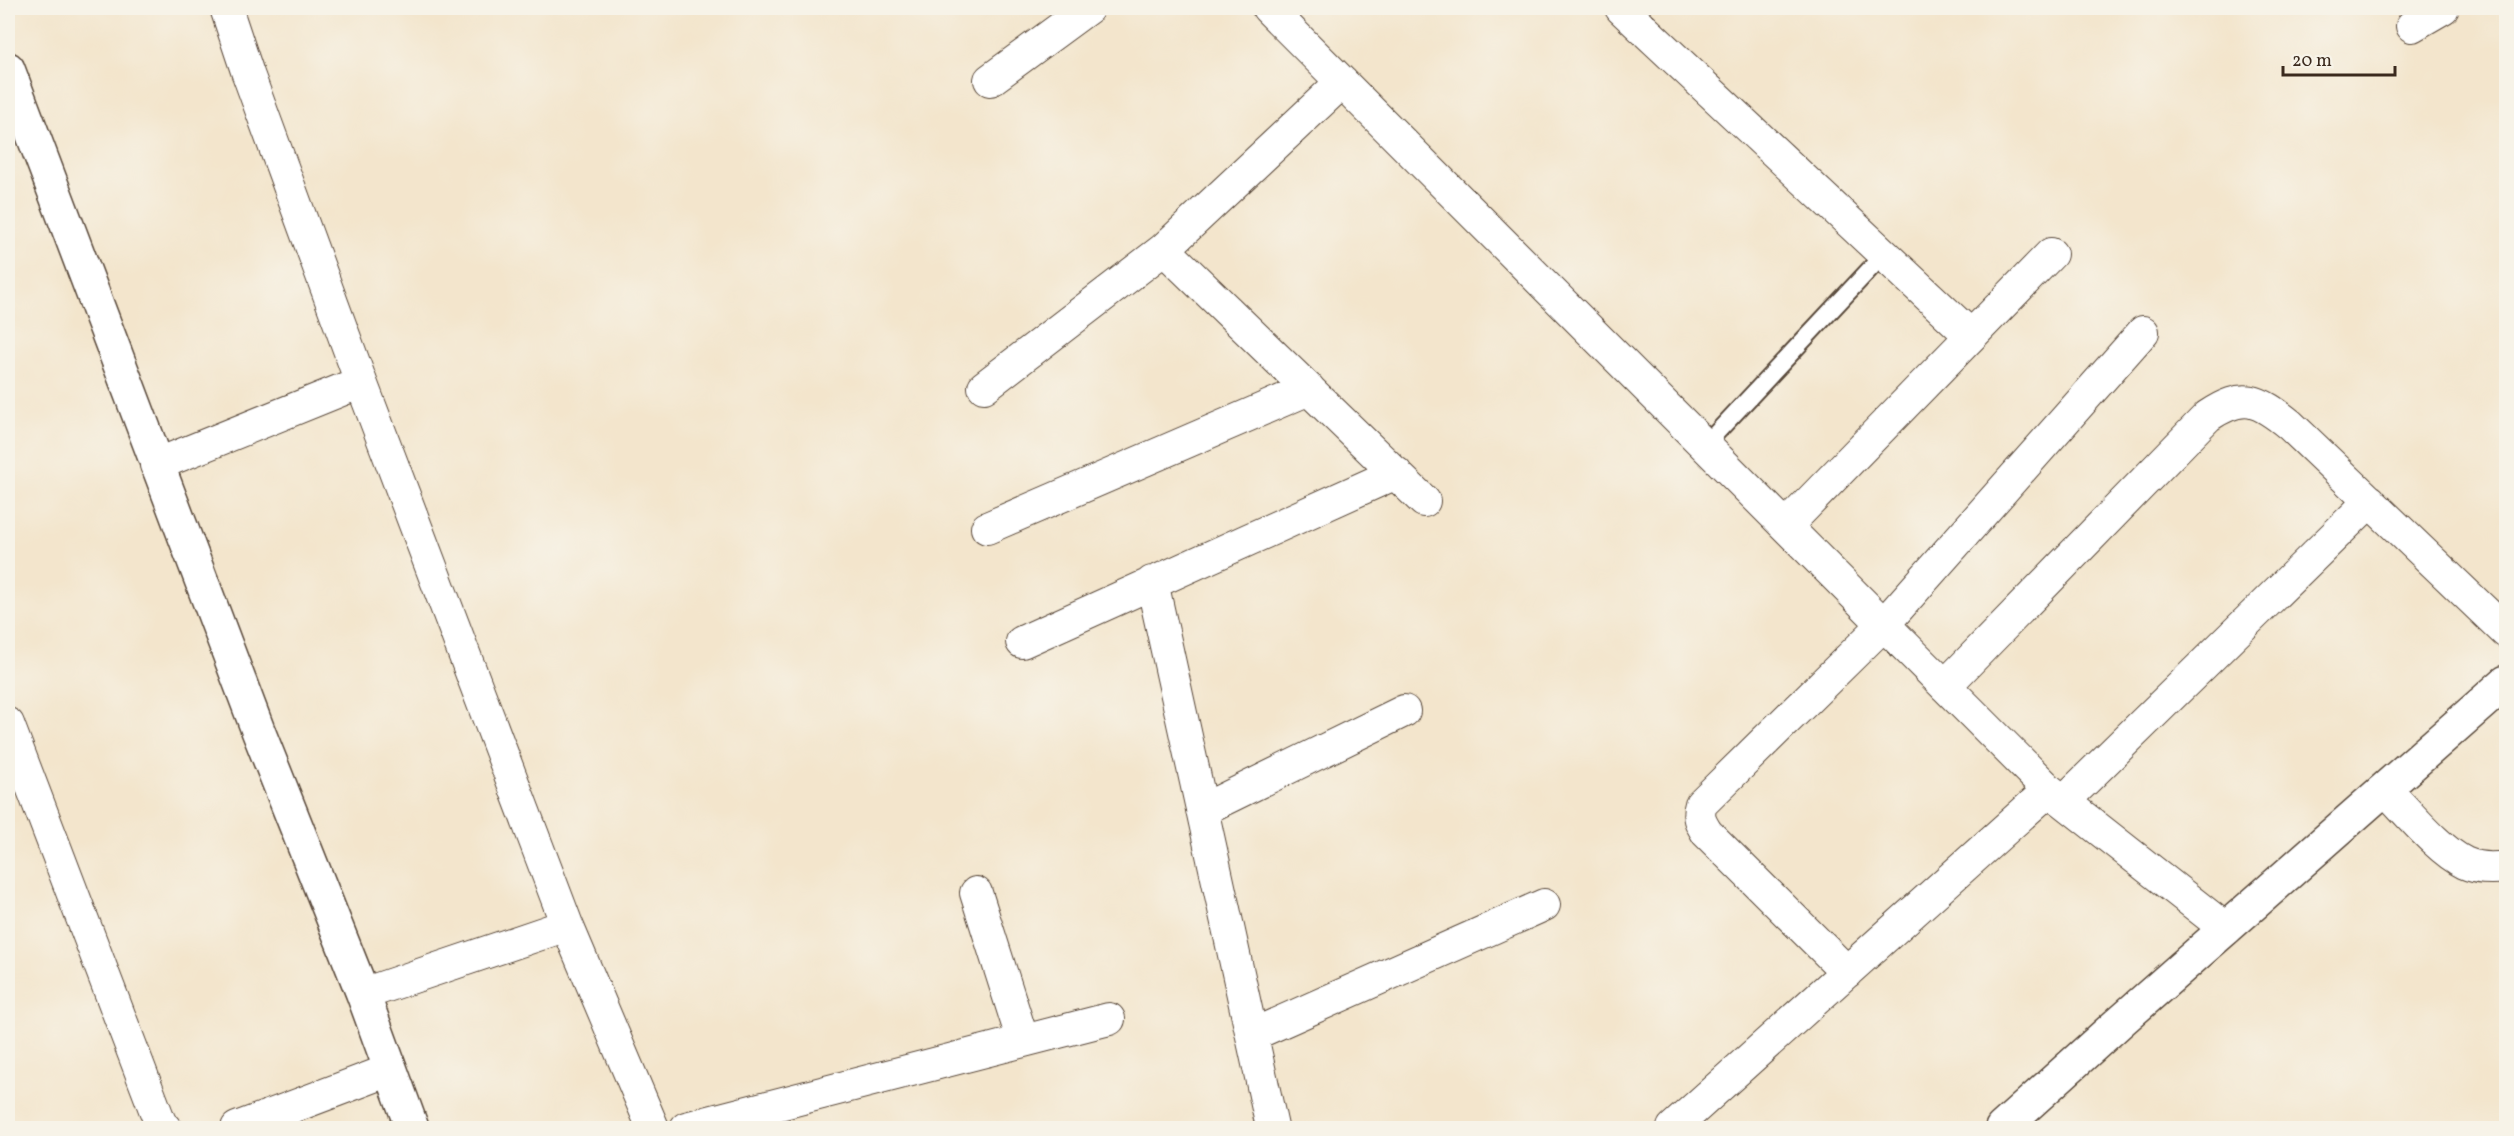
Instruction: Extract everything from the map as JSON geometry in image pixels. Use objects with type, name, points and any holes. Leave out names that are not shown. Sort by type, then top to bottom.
[{"type":"street","points":[[226,8],[361,382],[567,925],[652,1128]]},
{"type":"street","points":[[990,80],[1088,8]]},
{"type":"street","points":[[1268,8],[1945,686],[2057,795],[2226,929]]},
{"type":"street","points":[[1621,8],[1971,336]]},
{"type":"street","points":[[2412,26],[2443,8]]},
{"type":"street","points":[[8,69],[156,465],[363,994],[412,1128]]},
{"type":"street","points":[[984,387],[1164,249],[1342,81]]},
{"type":"street","points":[[1164,249],[1424,501]]},
{"type":"street","points":[[1786,526],[2051,254]]},
{"type":"street","points":[[1847,972],[1707,833],[1699,822],[1698,813],[1701,804],[1884,624],[2143,332]]},
{"type":"street","points":[[156,465],[361,382]]},
{"type":"street","points":[[987,528],[1309,389]]},
{"type":"street","points":[[1945,686],[2208,416],[2226,404],[2242,400],[2256,402],[2290,425],[2504,629]]},
{"type":"street","points":[[1022,642],[1396,473]]},
{"type":"street","points":[[1673,1128],[1847,972],[2057,795],[2370,501]]},
{"type":"street","points":[[1152,582],[1252,1035],[1276,1128]]},
{"type":"street","points":[[2002,1128],[2506,682]]},
{"type":"street","points":[[1202,810],[1404,711]]},
{"type":"street","points":[[8,724],[161,1125],[165,1128]]},
{"type":"street","points":[[2385,789],[2449,854],[2465,864],[2485,869],[2506,867]]},
{"type":"street","points":[[976,893],[1023,1041]]},
{"type":"street","points":[[1252,1035],[1544,905]]},
{"type":"street","points":[[363,994],[567,925]]},
{"type":"street","points":[[686,1128],[1109,1019]]},
{"type":"street","points":[[237,1128],[390,1070]]},
{"type":"lane","points":[[1705,446],[1884,254]]}]
